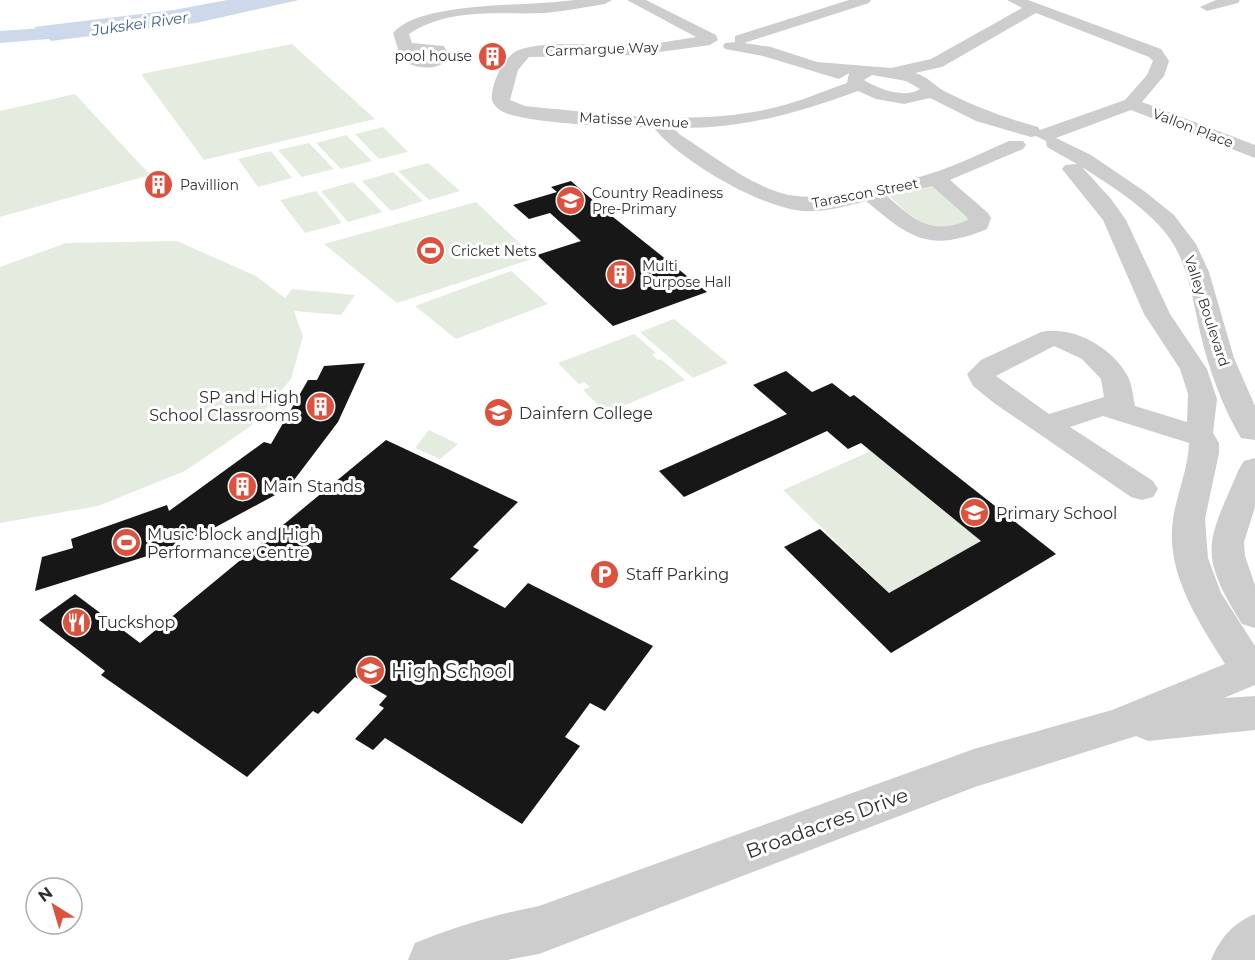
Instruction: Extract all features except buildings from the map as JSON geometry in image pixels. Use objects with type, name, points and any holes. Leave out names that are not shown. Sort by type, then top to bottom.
[{"type":"street","name":"Carmargue Way","points":[[523,54],[538,51],[638,50],[725,40],[864,0]]},
{"type":"street","points":[[1014,0],[1158,55],[1161,67],[1131,104]]},
{"type":"street","points":[[1207,7],[1233,0]]},
{"type":"street","points":[[406,49],[401,33],[404,30],[448,13],[482,8],[545,8],[586,1],[624,2],[725,40],[860,79],[885,95],[923,91]]},
{"type":"street","points":[[860,79],[936,63],[1034,8]]},
{"type":"street","name":"Matisse Avenue","points":[[523,54],[515,59],[501,97],[504,105],[525,112],[703,123],[751,117],[823,99],[885,95]]},
{"type":"street","points":[[923,91],[936,63]]},
{"type":"street","points":[[893,72],[923,91]]},
{"type":"street","name":"Matisse Avenue","points":[[823,99],[860,79]]},
{"type":"street","name":"Valley Boulevard","points":[[923,91],[976,119],[1084,160],[1162,217],[1177,232],[1192,261],[1218,348],[1254,442]]},
{"type":"street","name":"Tarascon Street","points":[[659,122],[672,138],[735,178],[773,198],[804,205],[871,194],[936,179],[1032,140],[1131,104]]},
{"type":"street","name":"Vallon Place","points":[[1131,104],[1255,152]]},
{"type":"street","name":"Valley Boulevard","points":[[1032,140],[1068,166],[1104,202],[1121,228],[1158,314],[1192,366],[1201,387],[1204,412],[1201,436],[1205,463],[1186,540],[1208,601],[1251,671]]},
{"type":"street","points":[[871,194],[911,227],[922,231],[950,232],[979,224],[980,218],[975,212],[936,179]]},
{"type":"street","points":[[1121,410],[1115,377],[1092,353],[1067,340],[1050,338],[991,366],[981,374],[983,380],[1004,397],[1143,488]]},
{"type":"street","points":[[1175,342],[1218,348]]},
{"type":"street","points":[[1046,425],[1097,406],[1121,410],[1201,436],[1211,422],[1221,422],[1254,442]]},
{"type":"street","points":[[1255,469],[1229,531],[1226,553],[1236,583],[1255,614]]},
{"type":"street","points":[[1200,583],[1236,583]]},
{"type":"street","name":"Broadacres Drive","points":[[489,960],[539,930],[974,768],[1118,726],[1251,671]]},
{"type":"street","name":"Broadacres Drive","points":[[1118,726],[1255,713]]},
{"type":"street","name":"Broadacres Drive","points":[[432,960],[511,934],[539,930]]},
{"type":"street","points":[[1234,960],[1255,938]]},
{"type":"shaded area","points":[[292,44],[375,119],[204,160],[141,74]]},
{"type":"shaded area","points":[[75,94],[150,175],[0,217],[0,111]]},
{"type":"shaded area","points":[[383,127],[408,152],[379,159],[355,134]]},
{"type":"shaded area","points":[[346,135],[372,161],[341,169],[316,143]]},
{"type":"shaded area","points":[[309,143],[334,169],[302,177],[278,150]]},
{"type":"shaded area","points":[[271,151],[292,178],[258,187],[238,159]]},
{"type":"shaded area","points":[[428,163],[460,191],[429,200],[398,171]]},
{"type":"shaded area","points":[[393,172],[423,201],[391,211],[362,181]]},
{"type":"shaded area","points":[[353,182],[382,212],[348,222],[321,191]]},
{"type":"shaded area","points":[[937,184],[978,224],[933,230],[906,212],[887,194]]},
{"type":"shaded area","points":[[316,191],[342,223],[305,233],[280,200]]},
{"type":"shaded area","name":"Cricket Nets","points":[[476,202],[535,258],[397,303],[324,244]]},
{"type":"shaded area","points":[[177,241],[256,276],[285,298],[292,289],[355,295],[341,315],[294,311],[303,336],[291,379],[251,426],[185,471],[98,506],[0,523],[0,267],[66,243]]},
{"type":"shaded area","points":[[511,271],[548,304],[456,339],[415,306]]},
{"type":"shaded area","points":[[674,319],[728,363],[693,378],[640,332]]},
{"type":"shaded area","points":[[634,334],[656,353],[652,355],[658,360],[661,359],[685,380],[606,413],[583,390],[590,387],[584,382],[579,384],[558,363]]},
{"type":"shaded area","points":[[429,430],[458,444],[440,459],[415,448]]},
{"type":"shaded area","points":[[871,451],[981,541],[889,593],[783,490]]},
{"type":"water","points":[[227,0],[299,0],[196,23],[51,41],[34,27],[174,10]]},
{"type":"waterway","name":"Jukskei River","points":[[0,37],[101,30]]},
{"type":"place","name":"pool house","points":[[493,56]]},
{"type":"place","name":"Pavillion","points":[[159,185]]},
{"type":"place","name":"Country Readiness Pre-Primary","points":[[571,201]]},
{"type":"place","name":"Cricket Nets","points":[[430,251]]},
{"type":"place","name":"Multi Purpose Hall","points":[[621,274]]},
{"type":"place","name":"SP and High School Classrooms","points":[[320,406]]},
{"type":"place","name":"Dainfern College","points":[[498,413]]},
{"type":"place","name":"Main Stands","points":[[242,486]]},
{"type":"place","name":"Primary School","points":[[975,513]]},
{"type":"place","name":"Music block and High Performance Centre","points":[[126,543]]},
{"type":"place","name":"Staff Parking","points":[[605,574]]},
{"type":"place","name":"Tuckshop","points":[[77,622]]},
{"type":"place","name":"High School","points":[[370,671]]}]
